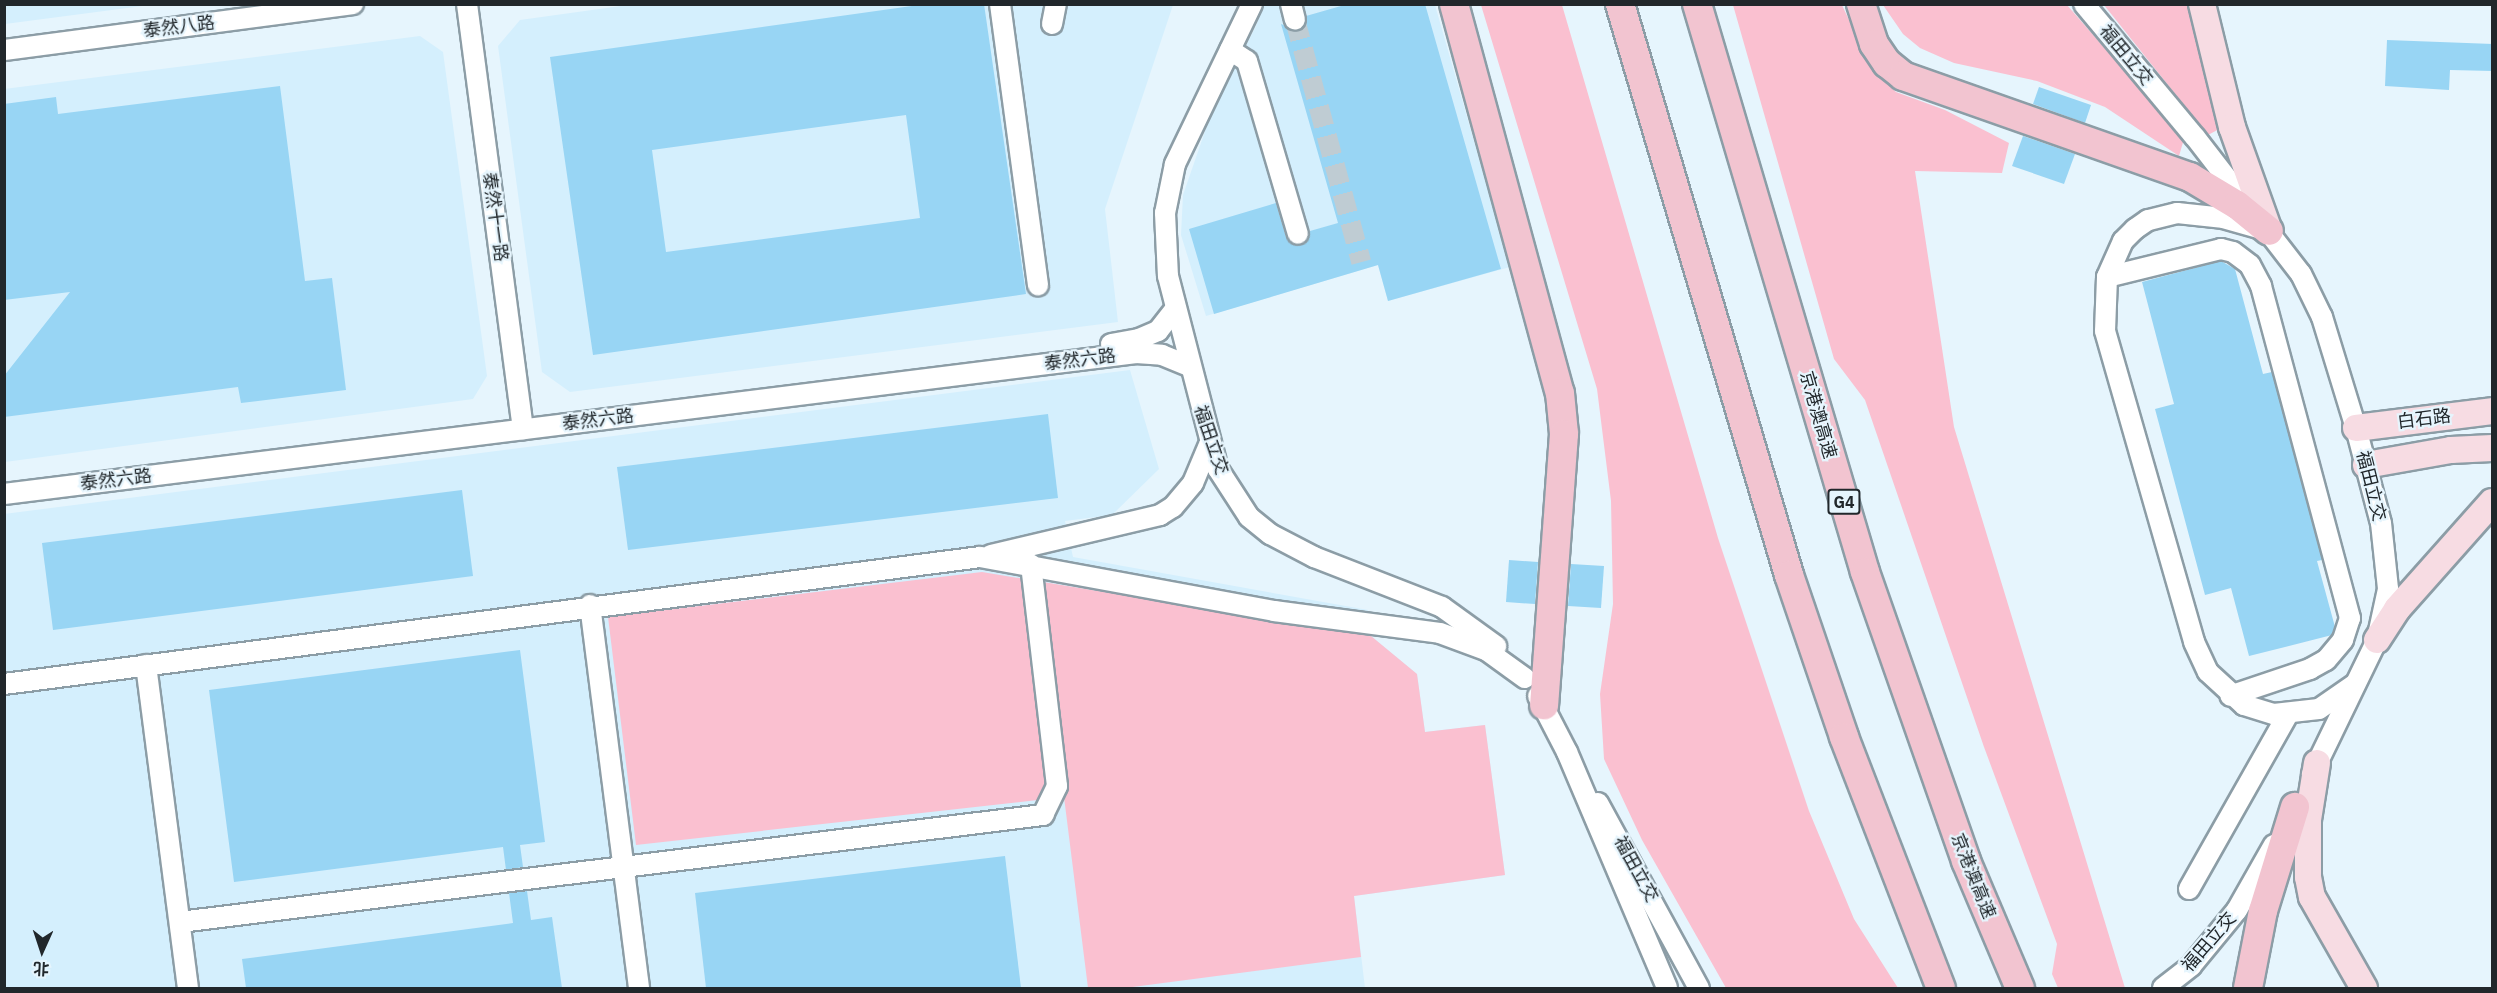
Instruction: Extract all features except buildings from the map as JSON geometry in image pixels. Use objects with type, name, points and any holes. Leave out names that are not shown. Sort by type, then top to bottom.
[{"type":"highway","points":[[1454,4],[1560,393],[1563,446],[1544,705]]},
{"type":"highway","points":[[1620,4],[1789,575],[1844,737],[1941,988]]},
{"type":"highway","name":"京港澳高速","points":[[1697,4],[1865,573],[1966,861],[2020,988]]},
{"type":"highway","points":[[1861,4],[1874,44],[1887,63],[1903,76],[2190,177],[2237,205],[2269,231]]},
{"type":"highway","points":[[2248,988],[2263,911],[2295,807]]},
{"type":"main road","points":[[2202,4],[2232,127],[2269,231]]},
{"type":"main road","name":"白石路","points":[[2356,428],[2493,411]]},
{"type":"main road","name":"白石路","points":[[2366,465],[2451,450],[2493,448]]},
{"type":"main road","points":[[2377,640],[2397,609],[2493,501]]},
{"type":"main road","points":[[2318,763],[2308,820],[2310,887],[2322,921],[2364,988]]},
{"type":"street","name":"泰然八路","points":[[4,50],[353,4]]},
{"type":"street","name":"泰然十一路","points":[[467,4],[522,423]]},
{"type":"street","points":[[1000,4],[1038,285]]},
{"type":"street","points":[[1052,24],[1056,4]]},
{"type":"street","name":"福田立交","points":[[2084,4],[2269,231],[2312,294],[2356,428],[2387,568],[2385,613],[2377,640],[2360,679],[2295,807],[2237,910],[2191,966],[2163,988]]},
{"type":"street","name":"福田立交","points":[[1246,8],[1165,213],[1165,241],[1176,308],[1209,445],[1233,495],[1249,517],[1270,534],[1314,557],[1442,607],[1496,646],[1525,678],[1544,705],[1567,752],[1667,988]]},
{"type":"street","points":[[1230,50],[1247,61],[1298,234]]},
{"type":"street","points":[[2269,231],[2198,213],[2162,215],[2135,229],[2123,241],[2107,277],[2103,312],[2109,351],[2190,631],[2201,660],[2230,696],[2260,711],[2288,714],[2319,708],[2360,679]]},
{"type":"street","points":[[2107,277],[2212,249],[2240,257],[2261,286],[2350,618],[2343,640],[2326,660],[2230,696]]},
{"type":"street","name":"泰然六路","points":[[4,494],[1129,341],[1158,331],[1176,308]]},
{"type":"street","name":"泰然六路","points":[[4,482],[1136,353],[1162,355],[1189,366]]},
{"type":"street","points":[[4,684],[590,605],[980,557],[1160,515],[1173,507],[1193,483],[1209,445]]},
{"type":"street","points":[[980,557],[1265,609],[1454,636],[1486,650],[1525,678]]},
{"type":"street","points":[[180,922],[1043,815],[1057,786],[1031,565]]},
{"type":"street","points":[[590,605],[639,988]]},
{"type":"street","points":[[146,665],[188,988]]},
{"type":"street","points":[[2189,889],[2288,714]]},
{"type":"street","name":"福田立交","points":[[1567,752],[1631,857],[1699,988]]},
{"type":"shaded area","points":[[5,4],[150,4],[150,5],[5,24]]},
{"type":"shaded area","points":[[635,4],[1173,5],[1105,209],[1118,322],[570,392],[542,372],[498,46],[520,20]]},
{"type":"shaded area","points":[[1263,5],[1435,5],[1510,267],[1388,301],[1378,265],[1206,316],[1181,235],[1183,195],[1212,111],[1256,26]]},
{"type":"shaded area","points":[[1481,5],[1562,5],[1718,538],[1809,811],[1854,919],[1898,988],[1726,988],[1642,840],[1604,759],[1600,694],[1613,604],[1611,501],[1597,389]]},
{"type":"shaded area","points":[[1733,5],[1842,5],[1872,69],[1896,92],[1945,110],[2009,143],[2002,173],[1915,171],[1954,427],[2125,988],[2058,988],[2052,974],[2057,944],[1984,747],[1865,400],[1834,359]]},
{"type":"shaded area","points":[[1883,5],[2067,5],[2184,139],[2179,156],[2105,107],[2037,81],[1954,63],[1920,48],[1903,34]]},
{"type":"shaded area","points":[[2104,5],[2194,5],[2223,127],[2208,135]]},
{"type":"shaded area","points":[[420,36],[443,52],[487,376],[473,399],[5,462],[4,89]]},
{"type":"shaded area","points":[[1130,370],[1159,469],[1112,515],[1065,521],[1073,557],[1368,610],[1371,636],[1417,674],[1425,732],[1485,725],[1505,875],[1354,896],[1365,988],[5,988],[4,514]]},
{"type":"shaded area","points":[[982,572],[1371,636],[1417,674],[1425,732],[1485,725],[1505,875],[1354,896],[1361,957],[1125,988],[1088,988],[1064,797],[636,845],[608,617]]},
{"type":"tunnel","points":[[1295,20],[1361,262]]}]
